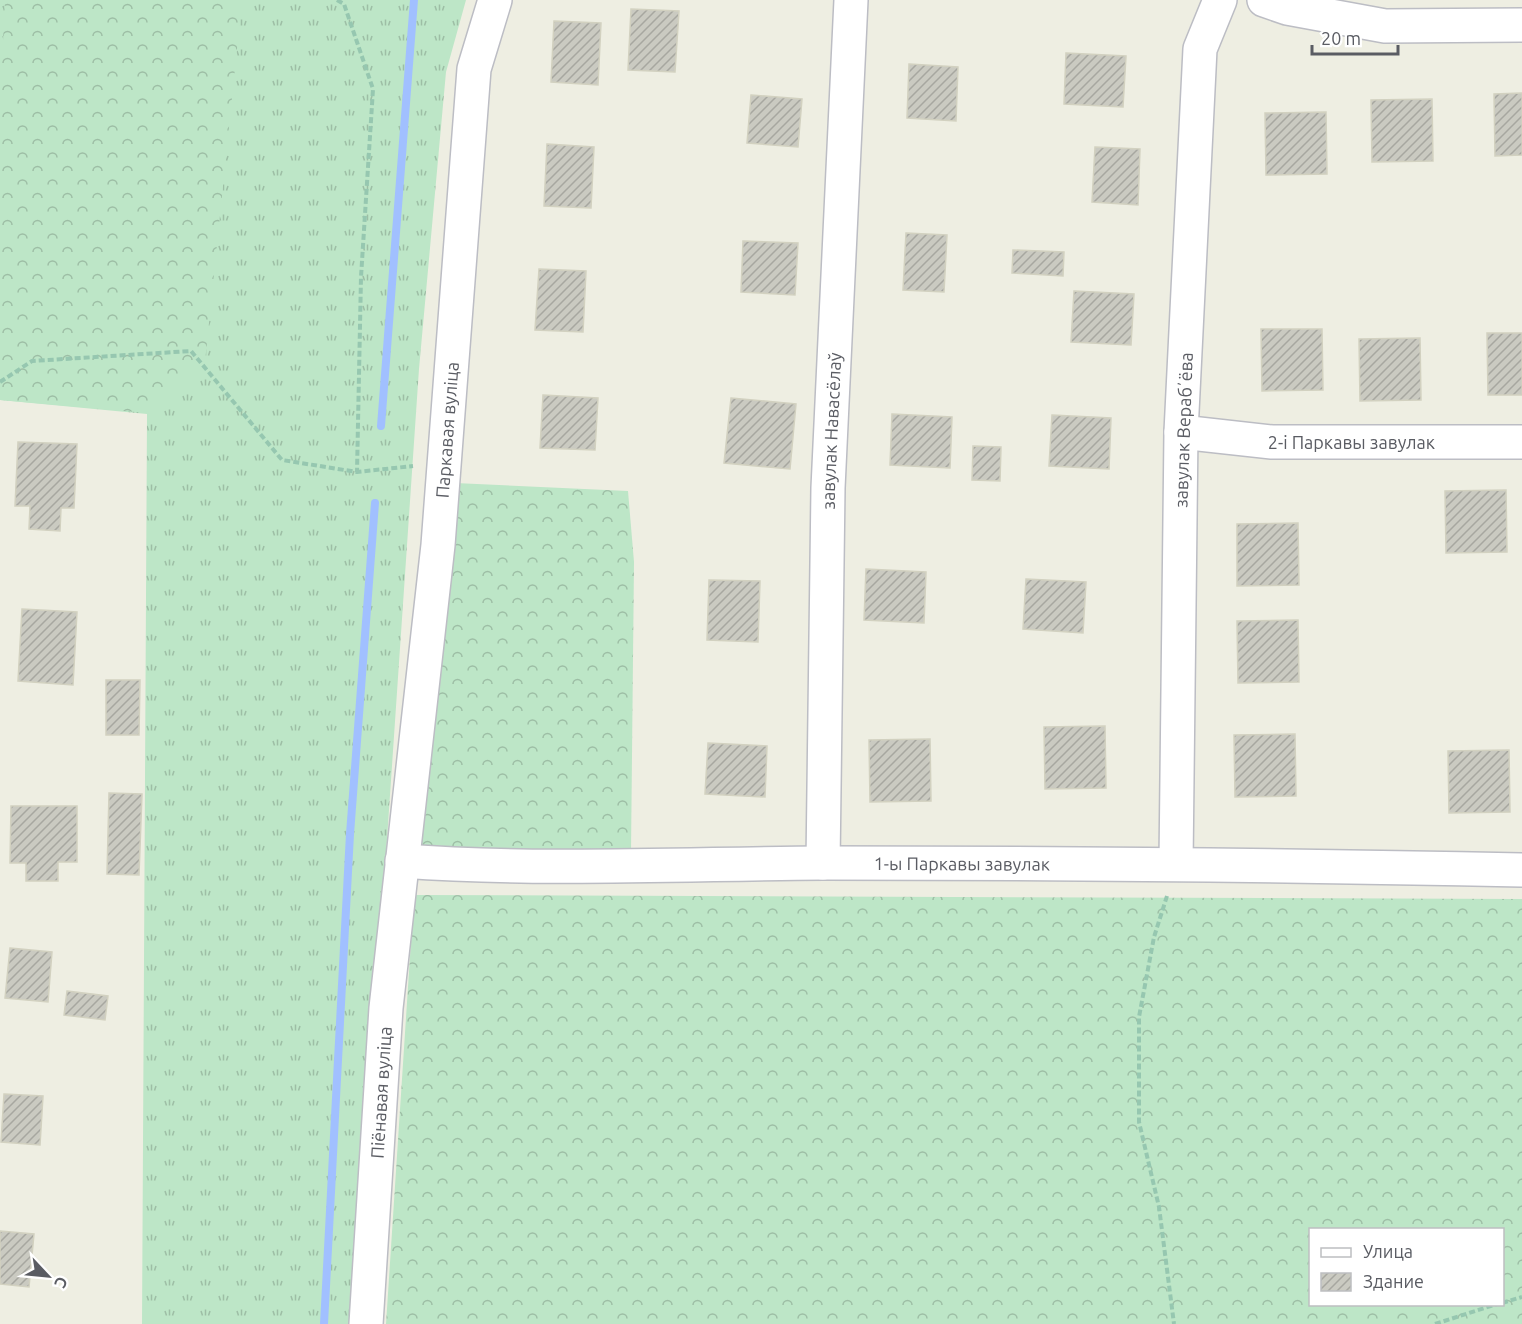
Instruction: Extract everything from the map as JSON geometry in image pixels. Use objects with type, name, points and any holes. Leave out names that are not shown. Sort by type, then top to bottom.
[{"type":"street","name":"Паркавая вуліца","points":[[402,861],[436,556],[474,69],[495,0]]},
{"type":"street","name":"завулак Навасёлаў","points":[[823,863],[828,488],[851,0]]},
{"type":"street","name":"завулак Верабʼёва","points":[[1176,864],[1181,432],[1200,49],[1220,0]]},
{"type":"street","points":[[1264,0],[1287,8],[1385,26],[1522,25]]},
{"type":"street","name":"2-і Паркавы завулак","points":[[1181,432],[1272,442],[1522,442]]},
{"type":"street","name":"1-ы Паркавы завулак","points":[[402,861],[474,866],[823,863],[1176,864],[1522,870]]},
{"type":"street","name":"Піёнавая вуліца","points":[[366,1324],[386,1008],[402,861]]},
{"type":"path","points":[[338,0],[344,4],[374,89],[361,278],[357,472]]},
{"type":"path","points":[[0,382],[32,361],[191,351],[282,460],[357,472],[444,463]]},
{"type":"path","points":[[1174,1324],[1159,1207],[1139,1122],[1139,1017],[1154,937],[1176,864]]},
{"type":"path","points":[[1504,1303],[1522,1297]]},
{"type":"path","points":[[1435,1324],[1494,1306]]},
{"type":"green space","points":[[0,0],[466,0],[446,72],[419,369],[354,1324],[142,1324],[147,414],[0,400]]},
{"type":"green space","points":[[5,0],[242,0],[205,362],[147,413],[0,400],[0,103]]},
{"type":"green space","points":[[455,483],[628,491],[634,562],[631,852],[421,849]]},
{"type":"green space","points":[[414,895],[1522,899],[1522,1324],[386,1324]]},
{"type":"building","points":[[631,9],[679,11],[675,72],[628,70]]},
{"type":"building","points":[[554,21],[601,23],[598,85],[551,82]]},
{"type":"building","points":[[1066,53],[1126,56],[1123,107],[1064,104]]},
{"type":"building","points":[[909,64],[958,67],[956,121],[907,118]]},
{"type":"building","points":[[1522,93],[1522,155],[1495,156],[1494,94]]},
{"type":"building","points":[[751,95],[802,99],[798,147],[747,143]]},
{"type":"building","points":[[1432,99],[1433,161],[1372,162],[1371,100]]},
{"type":"building","points":[[1326,112],[1327,174],[1266,175],[1265,113]]},
{"type":"building","points":[[547,144],[594,147],[591,208],[544,206]]},
{"type":"building","points":[[1095,147],[1140,149],[1138,205],[1092,202]]},
{"type":"building","points":[[906,233],[947,235],[944,292],[903,290]]},
{"type":"building","points":[[743,241],[798,243],[795,295],[741,292]]},
{"type":"building","points":[[1013,250],[1064,252],[1063,276],[1012,273]]},
{"type":"building","points":[[539,269],[586,271],[583,332],[535,330]]},
{"type":"building","points":[[1074,291],[1134,294],[1131,345],[1071,342]]},
{"type":"building","points":[[1261,329],[1322,329],[1323,390],[1262,391]]},
{"type":"building","points":[[1487,333],[1522,333],[1522,395],[1488,395]]},
{"type":"building","points":[[1420,338],[1421,400],[1360,401],[1359,339]]},
{"type":"building","points":[[543,395],[598,398],[595,450],[540,448]]},
{"type":"building","points":[[731,398],[796,404],[790,469],[724,463]]},
{"type":"building","points":[[892,414],[952,417],[950,468],[890,465]]},
{"type":"building","points":[[1052,415],[1111,418],[1109,469],[1049,466]]},
{"type":"building","points":[[18,442],[77,444],[74,508],[61,508],[60,531],[29,529],[30,506],[15,506]]},
{"type":"building","points":[[973,446],[1001,447],[1000,481],[972,480]]},
{"type":"building","points":[[1506,490],[1507,552],[1446,553],[1445,491]]},
{"type":"building","points":[[1298,523],[1299,585],[1237,586],[1237,524]]},
{"type":"building","points":[[866,569],[926,572],[924,623],[864,620]]},
{"type":"building","points":[[1026,579],[1086,582],[1083,633],[1023,629]]},
{"type":"building","points":[[709,580],[760,581],[758,642],[707,640]]},
{"type":"building","points":[[22,609],[77,612],[73,685],[18,681]]},
{"type":"building","points":[[1298,620],[1299,682],[1238,683],[1237,621]]},
{"type":"building","points":[[106,680],[140,680],[139,735],[106,735]]},
{"type":"building","points":[[1105,726],[1106,788],[1045,789],[1044,727]]},
{"type":"building","points":[[1295,734],[1296,796],[1235,797],[1234,735]]},
{"type":"building","points":[[930,739],[931,801],[870,802],[869,740]]},
{"type":"building","points":[[708,743],[767,746],[765,797],[705,794]]},
{"type":"building","points":[[1509,750],[1510,812],[1449,813],[1448,751]]},
{"type":"building","points":[[109,793],[142,794],[139,875],[107,874]]},
{"type":"building","points":[[11,806],[77,806],[77,862],[58,862],[58,881],[26,881],[26,863],[10,863]]},
{"type":"building","points":[[10,948],[52,952],[48,1002],[5,998]]},
{"type":"building","points":[[67,991],[108,996],[105,1020],[64,1015]]},
{"type":"building","points":[[4,1094],[43,1096],[40,1145],[1,1142]]},
{"type":"building","points":[[0,1231],[34,1234],[29,1287],[0,1284]]},
{"type":"waterway","points":[[381,426],[414,0]]},
{"type":"waterway","points":[[324,1324],[350,834],[375,503]]}]
